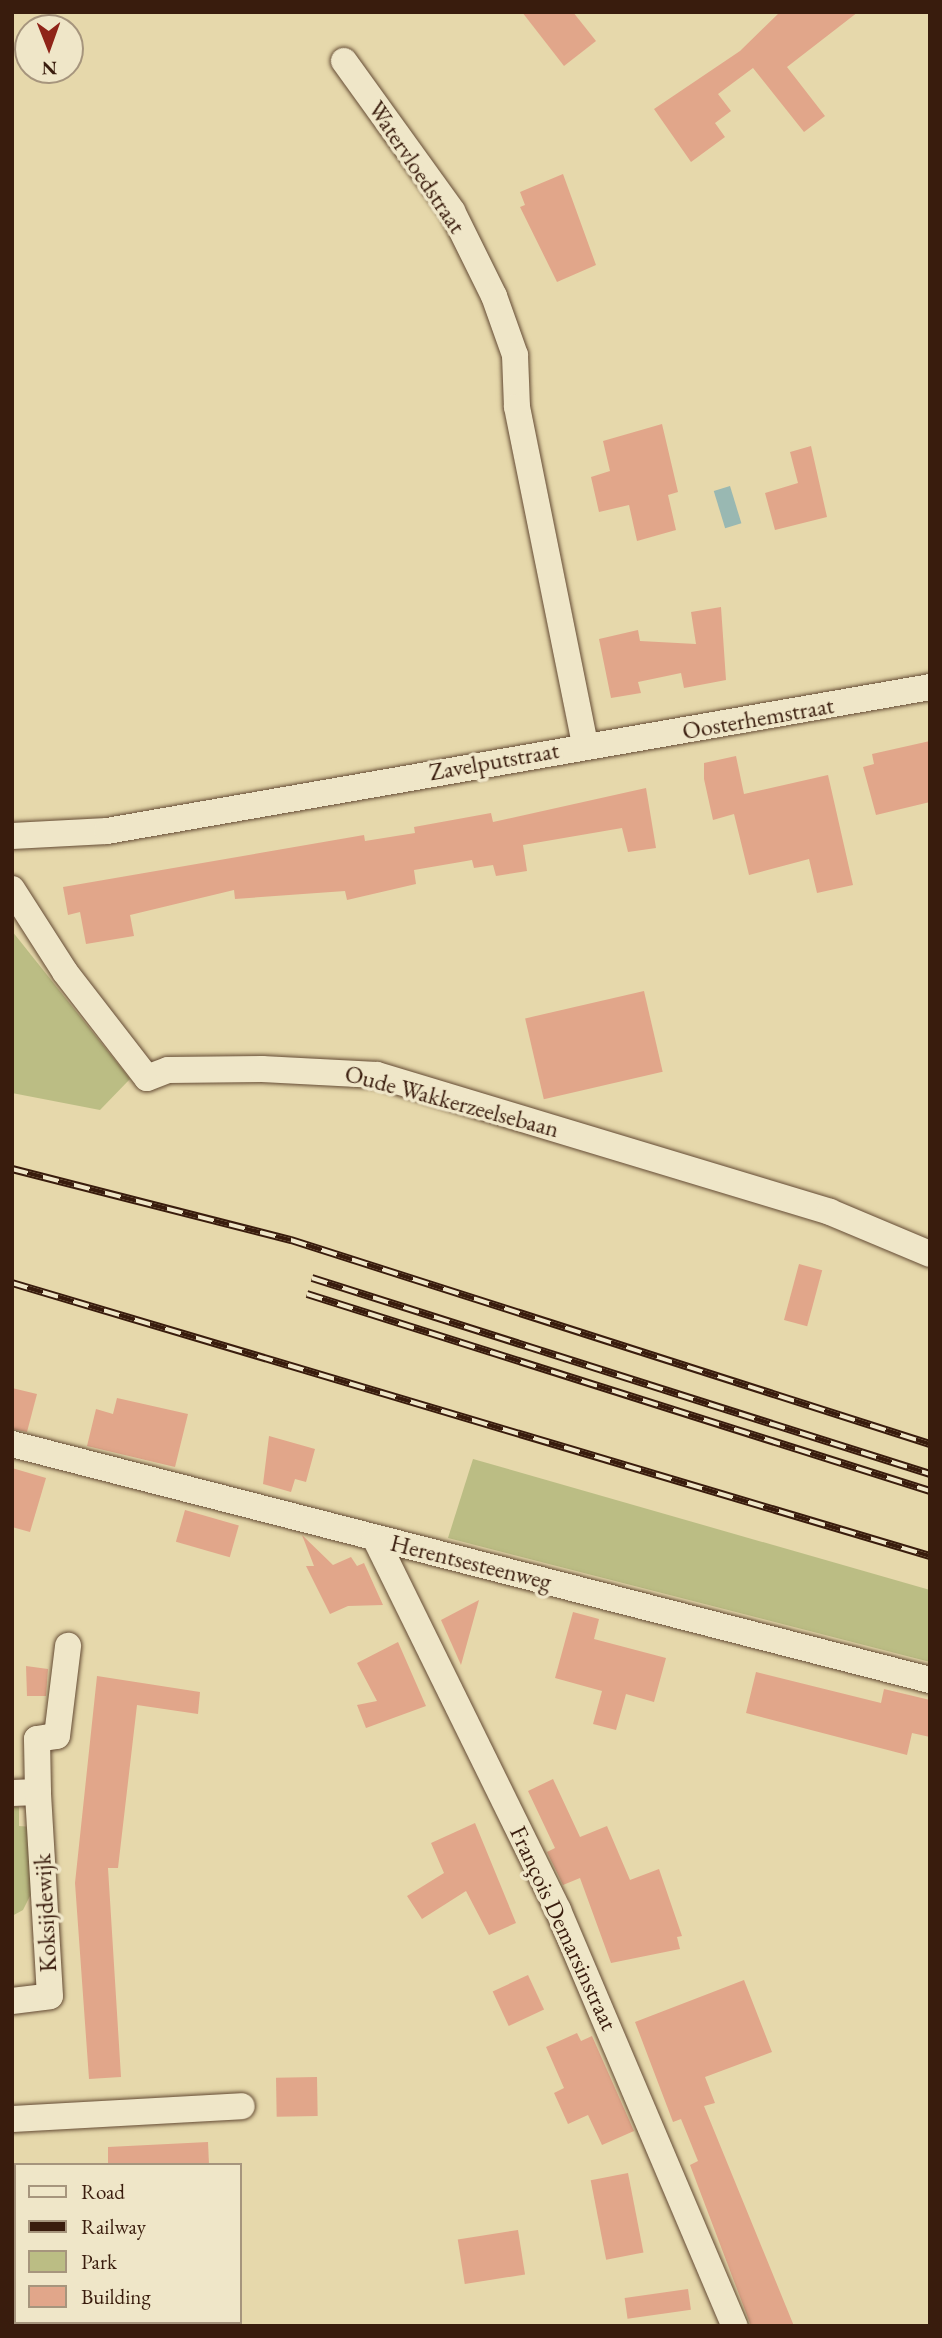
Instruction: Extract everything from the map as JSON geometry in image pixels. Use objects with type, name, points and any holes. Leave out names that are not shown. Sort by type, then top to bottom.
[{"type":"street","name":"Watervloedstraat","points":[[344,61],[452,211],[515,355]]},
{"type":"street","name":"Zavelputstraat","points":[[12,836],[107,831],[585,744],[517,407],[515,355]]},
{"type":"street","name":"Oosterhemstraat","points":[[585,744],[930,687]]},
{"type":"street","name":"Oude Wakkerzeelsebaan","points":[[12,889],[65,972],[147,1078],[168,1070],[262,1069],[377,1075],[830,1212],[930,1254]]},
{"type":"street","name":"Herentsesteenweg","points":[[12,1444],[930,1681]]},
{"type":"street","name":"François Demarsinstraat","points":[[375,1538],[564,1922],[735,2326]]},
{"type":"street","name":"Koksijdewijk","points":[[12,2001],[50,1996],[25,1792],[37,1739],[57,1735],[68,1646]]},
{"type":"street","points":[[12,2119],[242,2106]]},
{"type":"green space","points":[[12,931],[130,1079],[100,1110],[12,1093]]},
{"type":"green space","points":[[473,1459],[930,1590],[930,1662],[448,1538]]},
{"type":"green space","points":[[12,1807],[19,1807],[19,1826],[33,1827],[36,1884],[23,1910],[12,1916]]},
{"type":"water","points":[[730,486],[741,523],[725,528],[714,491]]},
{"type":"building","points":[[522,12],[573,12],[596,41],[564,66]]},
{"type":"building","points":[[780,12],[858,12],[787,67],[825,116],[804,132],[753,68],[718,94],[731,111],[715,123],[725,137],[691,162],[654,109],[740,51]]},
{"type":"building","points":[[563,174],[596,265],[557,282],[520,207],[525,205],[520,192]]},
{"type":"building","points":[[662,424],[678,492],[668,495],[676,530],[637,541],[629,505],[599,512],[591,477],[610,471],[603,441]]},
{"type":"building","points":[[811,446],[827,517],[775,530],[765,493],[798,483],[790,452]]},
{"type":"building","points":[[721,607],[726,680],[684,688],[681,673],[638,682],[641,693],[611,698],[599,639],[638,630],[640,641],[696,644],[691,612]]},
{"type":"building","points":[[930,741],[930,802],[876,815],[863,767],[874,764],[872,754]]},
{"type":"building","points":[[736,756],[744,794],[828,775],[853,885],[817,893],[809,859],[749,875],[734,814],[713,820],[704,779],[704,763]]},
{"type":"building","points":[[646,788],[656,848],[628,852],[622,828],[523,845],[527,871],[496,876],[493,865],[474,868],[472,860],[414,870],[416,884],[347,900],[345,891],[235,899],[234,890],[130,915],[134,936],[86,944],[80,912],[68,915],[63,887],[364,835],[365,841],[415,833],[414,827],[491,813],[493,822]]},
{"type":"building","points":[[644,991],[663,1072],[544,1099],[525,1018]]},
{"type":"building","points":[[799,1264],[822,1270],[807,1326],[784,1320]]},
{"type":"building","points":[[12,1388],[37,1394],[27,1432],[12,1429]]},
{"type":"building","points":[[117,1398],[188,1414],[175,1467],[87,1446],[96,1409],[113,1414]]},
{"type":"building","points":[[269,1436],[315,1449],[306,1482],[295,1479],[291,1492],[263,1484]]},
{"type":"building","points":[[12,1468],[46,1478],[30,1532],[12,1527]]},
{"type":"building","points":[[185,1510],[239,1525],[230,1557],[176,1542]]},
{"type":"building","points":[[302,1535],[333,1565],[351,1557],[357,1566],[364,1563],[383,1605],[348,1606],[330,1614],[306,1566],[314,1566]]},
{"type":"building","points":[[479,1600],[461,1665],[441,1620]]},
{"type":"building","points":[[573,1612],[599,1619],[594,1639],[666,1658],[654,1702],[626,1694],[616,1730],[593,1724],[602,1691],[555,1678]]},
{"type":"building","points":[[398,1642],[426,1706],[366,1728],[357,1705],[377,1701],[357,1663]]},
{"type":"building","points":[[26,1666],[48,1669],[46,1696],[27,1696]]},
{"type":"building","points":[[756,1672],[881,1703],[884,1689],[930,1700],[930,1737],[912,1733],[907,1755],[746,1713]]},
{"type":"building","points":[[97,1676],[200,1692],[198,1714],[137,1705],[118,1868],[108,1868],[121,2077],[89,2079],[75,1883]]},
{"type":"building","points":[[553,1779],[580,1837],[607,1826],[630,1880],[659,1869],[682,1936],[677,1937],[680,1949],[611,1963],[580,1878],[563,1885],[547,1852],[555,1848],[528,1791]]},
{"type":"building","points":[[475,1823],[516,1923],[489,1935],[466,1891],[422,1919],[407,1896],[444,1873],[431,1843]]},
{"type":"building","points":[[528,1975],[544,2009],[509,2026],[493,1991]]},
{"type":"building","points":[[744,1980],[772,2052],[705,2077],[715,2103],[704,2106],[794,2326],[751,2326],[690,2165],[698,2161],[681,2119],[673,2122],[635,2022]]},
{"type":"building","points":[[577,2033],[581,2041],[592,2036],[634,2131],[602,2145],[588,2115],[568,2124],[554,2093],[564,2088],[546,2047]]},
{"type":"building","points":[[317,2077],[318,2116],[277,2117],[276,2078]]},
{"type":"building","points":[[208,2142],[209,2163],[108,2163],[108,2147]]},
{"type":"building","points":[[628,2173],[643,2253],[606,2260],[591,2180]]},
{"type":"building","points":[[518,2230],[525,2274],[465,2284],[458,2240]]},
{"type":"building","points":[[688,2289],[691,2310],[628,2319],[625,2298]]},
{"type":"railway","points":[[12,1169],[291,1240],[930,1444]]},
{"type":"railway","points":[[312,1278],[930,1474]]},
{"type":"railway","points":[[12,1283],[930,1556]]},
{"type":"railway","points":[[307,1294],[930,1491]]}]
